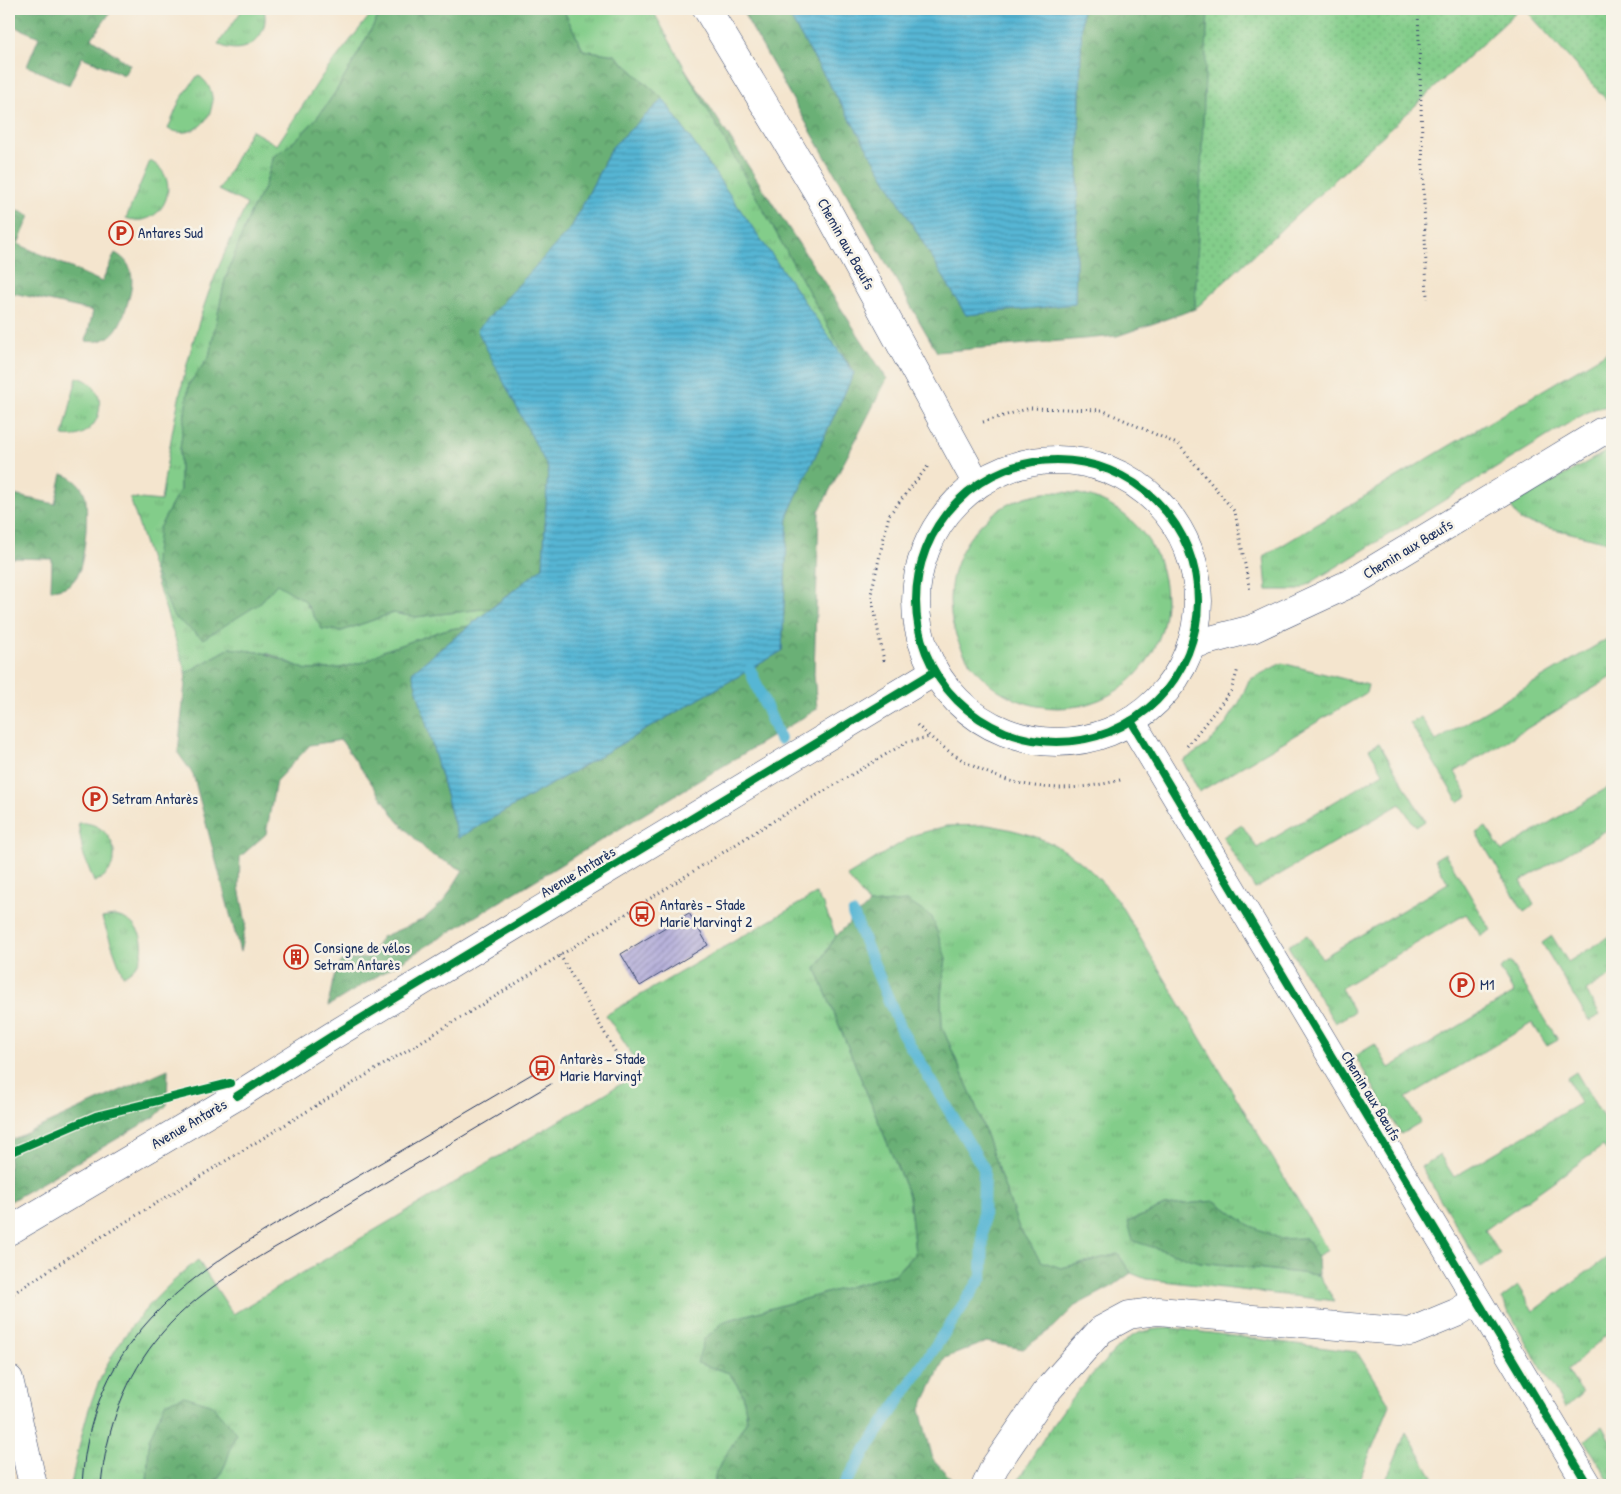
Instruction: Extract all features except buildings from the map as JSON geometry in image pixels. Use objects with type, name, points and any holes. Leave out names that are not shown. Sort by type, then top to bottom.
[{"type":"street","name":"Chemin aux Bœufs","points":[[707,9],[818,193],[977,484]]},
{"type":"street","name":"Chemin aux Bœufs","points":[[1191,645],[1252,629],[1353,582],[1601,432],[1612,428]]},
{"type":"street","points":[[1060,459],[1103,466],[1142,487],[1173,518],[1192,558],[1199,602],[1191,645],[1177,675],[1157,701],[1131,721],[1089,739],[1044,742],[1000,731],[962,708],[934,672],[918,633],[915,591],[924,549],[945,512],[977,484],[1016,465],[1060,459]]},
{"type":"street","name":"Avenue Antarès","points":[[9,1231],[237,1096],[332,1036],[934,672]]},
{"type":"street","name":"Chemin aux Bœufs","points":[[1131,721],[1588,1485]]},
{"type":"street","points":[[986,1485],[995,1466],[1045,1392],[1101,1330],[1129,1315],[1158,1311],[1410,1332],[1456,1313],[1477,1300]]},
{"type":"street","points":[[9,1379],[33,1485]]},
{"type":"path","points":[[1418,9],[1427,299]]},
{"type":"path","points":[[982,422],[1030,408],[1102,410],[1179,444],[1235,512],[1254,610],[1252,629],[1231,691],[1185,749]]},
{"type":"path","points":[[886,671],[870,594],[889,515],[934,459]]},
{"type":"path","points":[[914,721],[930,737],[958,758],[997,778],[1051,789],[1095,787],[1127,778]]},
{"type":"path","points":[[9,1296],[560,955],[760,828],[907,742],[930,737]]},
{"type":"path","points":[[560,955],[624,1065]]},
{"type":"path","points":[[9,1152],[96,1116],[163,1099]]},
{"type":"green space","points":[[9,9],[52,9],[55,11],[56,9],[103,9],[110,13],[92,38],[130,65],[124,75],[82,57],[69,85],[27,66],[39,37],[9,24]]},
{"type":"green space","points":[[243,9],[264,9],[265,19],[259,36],[253,43],[237,49],[218,44]]},
{"type":"green space","points":[[375,9],[459,9],[378,17],[346,75],[322,111],[292,143],[274,156],[264,188],[251,211],[225,280],[209,357],[189,384],[180,449],[180,490],[159,528],[259,604],[277,583],[304,600],[322,629],[342,631],[393,613],[416,617],[491,608],[469,626],[444,630],[383,651],[367,661],[340,668],[307,670],[270,654],[230,648],[186,673],[130,498],[161,501],[176,412],[203,309],[247,204],[219,190],[251,130],[277,145],[322,76]]},
{"type":"green space","points":[[459,9],[563,9],[583,50],[615,55],[663,99],[612,147],[571,228],[478,330],[548,468],[543,567],[491,608],[416,617],[393,613],[342,631],[322,629],[304,600],[277,584],[259,604],[203,639],[173,616],[154,569],[159,528],[180,490],[180,449],[189,384],[209,357],[225,280],[251,211],[264,188],[274,156],[308,128],[322,111],[346,75],[378,17]]},
{"type":"green space","points":[[563,9],[652,9],[854,373],[663,99],[615,55],[583,50]]},
{"type":"green space","points":[[741,9],[785,9],[966,315],[1075,304],[1082,9],[1208,9],[1195,309],[1117,336],[937,352]]},
{"type":"green space","points":[[1208,9],[1520,9],[1195,309]]},
{"type":"green space","points":[[1525,9],[1612,9],[1612,106]]},
{"type":"green space","points":[[685,69],[887,379],[819,511],[814,674],[817,709],[328,1006],[333,980],[341,961],[369,957],[382,937],[424,919],[444,901],[463,870],[430,854],[398,821],[341,740],[310,745],[276,781],[266,834],[240,857],[239,887],[246,923],[240,952],[193,774],[178,753],[186,673],[230,648],[264,653],[307,670],[340,668],[367,661],[383,651],[444,630],[469,626],[412,672],[458,838],[782,651],[788,514],[854,373]]},
{"type":"green space","points":[[198,75],[207,84],[212,95],[212,106],[208,116],[201,125],[192,130],[181,132],[168,129],[180,100]]},
{"type":"green space","points":[[150,161],[161,169],[166,179],[168,191],[165,202],[159,211],[150,218],[139,220],[126,218]]},
{"type":"green space","points":[[9,206],[30,216],[18,244],[102,282],[115,253],[127,264],[132,277],[132,285],[121,322],[108,338],[94,342],[86,341],[93,311],[9,292]]},
{"type":"green space","points":[[1612,349],[1612,405],[1594,409],[1577,418],[1299,590],[1267,590],[1264,556]]},
{"type":"green space","points":[[77,377],[89,382],[96,391],[100,401],[99,412],[95,423],[87,431],[76,436],[63,436]]},
{"type":"green space","points":[[1612,448],[1612,543],[1521,521],[1510,506]]},
{"type":"green space","points":[[62,474],[76,482],[82,488],[85,495],[87,513],[84,552],[75,579],[64,587],[51,590],[52,559],[9,558],[9,494],[55,504]]},
{"type":"green space","points":[[1069,492],[1099,500],[1109,505],[1127,516],[1142,531],[1158,559],[1166,589],[1166,611],[1158,641],[1142,669],[1127,684],[1099,700],[1079,706],[1047,708],[1017,700],[1007,695],[989,684],[974,669],[958,641],[952,621],[950,589],[958,559],[963,549],[974,531],[989,516],[1017,500],[1037,494]]},
{"type":"green space","points":[[1612,636],[1612,677],[1455,772],[1468,796],[1458,802],[1410,723],[1421,717],[1436,741]]},
{"type":"green space","points":[[1282,663],[1368,685],[1366,693],[1199,792],[1183,761],[1207,745],[1225,725],[1240,701],[1249,680]]},
{"type":"green space","points":[[1379,743],[1425,821],[1416,827],[1400,804],[1255,889],[1223,837],[1242,825],[1257,848],[1383,773],[1369,749]]},
{"type":"green space","points":[[1612,785],[1612,827],[1521,881],[1534,905],[1524,912],[1476,833],[1486,827],[1502,851]]},
{"type":"green space","points":[[78,823],[91,824],[101,829],[109,837],[113,846],[114,857],[111,867],[105,876],[94,882],[83,853]]},
{"type":"green space","points":[[988,825],[1029,835],[1062,849],[1090,870],[1118,901],[1328,1250],[1317,1256],[1305,1238],[1281,1239],[1249,1225],[1215,1201],[1164,1206],[1128,1222],[1200,1262],[1318,1275],[1335,1301],[1146,1279],[1131,1273],[1118,1254],[1061,1268],[1041,1262],[1019,1228],[974,1101],[942,1027],[941,995],[946,958],[907,901],[869,904],[847,876],[914,835],[946,826]]},
{"type":"green space","points":[[1445,853],[1491,930],[1481,936],[1466,914],[1341,988],[1354,1012],[1335,1023],[1288,946],[1307,935],[1322,958],[1448,883],[1435,859]]},
{"type":"green space","points":[[816,894],[824,906],[836,936],[816,969],[909,1196],[915,1253],[895,1274],[725,1321],[729,1373],[743,1394],[747,1420],[716,1472],[713,1485],[215,1485],[226,1463],[149,1439],[147,1485],[71,1485],[92,1399],[104,1371],[122,1339],[157,1297],[198,1260],[233,1314],[643,1071],[606,1015]]},
{"type":"green space","points":[[907,901],[932,917],[946,958],[941,995],[942,1027],[974,1101],[1019,1228],[1041,1261],[1061,1268],[1118,1254],[1131,1273],[1113,1286],[1075,1306],[1054,1327],[1023,1349],[986,1342],[945,1358],[920,1410],[933,1459],[953,1481],[951,1485],[713,1485],[716,1472],[747,1420],[743,1394],[729,1373],[697,1363],[704,1339],[725,1321],[895,1274],[915,1253],[909,1196],[816,969],[836,936],[869,904]]},
{"type":"green space","points":[[114,916],[125,919],[134,925],[142,942],[142,952],[139,961],[133,970],[123,976],[102,918]]},
{"type":"green space","points":[[1612,935],[1612,975],[1586,991],[1600,1015],[1589,1021],[1542,943],[1552,936],[1568,962]]},
{"type":"green space","points":[[1510,962],[1558,1040],[1547,1046],[1532,1023],[1406,1098],[1421,1122],[1401,1134],[1355,1056],[1375,1044],[1389,1068],[1514,993],[1500,969]]},
{"type":"green space","points":[[168,1069],[167,1105],[156,1116],[9,1202],[9,1141]]},
{"type":"green space","points":[[1576,1072],[1612,1132],[1612,1157],[1603,1146],[1485,1230],[1500,1254],[1481,1267],[1421,1167],[1440,1155],[1454,1177],[1580,1103],[1567,1078]]},
{"type":"green space","points":[[1215,1201],[1249,1225],[1281,1239],[1305,1238],[1317,1256],[1318,1275],[1200,1262],[1133,1241],[1128,1222],[1164,1206]]},
{"type":"green space","points":[[1612,1254],[1612,1330],[1567,1370],[1582,1393],[1565,1408],[1501,1299],[1518,1286],[1533,1311]]},
{"type":"green space","points":[[1172,1328],[1357,1352],[1390,1405],[1357,1485],[1016,1485],[1066,1406],[1112,1353],[1140,1332]]},
{"type":"green space","points":[[184,1396],[211,1404],[236,1433],[226,1463],[215,1485],[147,1485],[149,1439],[165,1403]]},
{"type":"green space","points":[[1602,1426],[1612,1444],[1612,1485],[1585,1441]]},
{"type":"green space","points":[[1406,1432],[1438,1485],[1384,1485]]},
{"type":"water","points":[[785,9],[1082,9],[1075,304],[966,315]]},
{"type":"water","points":[[663,99],[854,373],[788,514],[782,651],[458,838],[412,672],[543,567],[548,468],[477,330],[571,228],[612,147]]},
{"type":"waterway","points":[[750,670],[780,739]]},
{"type":"waterway","points":[[844,1485],[982,1277],[984,1169],[902,1032],[853,914]]},
{"type":"tram line","points":[[82,1485],[91,1427],[109,1378],[135,1337],[169,1300],[207,1269],[250,1240],[542,1068]]},
{"type":"tram line","points":[[101,1485],[107,1444],[128,1385],[149,1350],[162,1333],[197,1299],[259,1257],[551,1084]]},
{"type":"cycle path","points":[[1057,460],[1085,463],[1111,471],[1135,484],[1157,501],[1174,523],[1187,547],[1195,573],[1198,601],[1195,629],[1187,655],[1174,679],[1157,701],[1135,718],[1111,731],[1085,739],[1057,742],[1029,739],[1003,731],[979,718],[957,701],[940,679],[927,655],[919,629],[916,601],[919,573],[927,547],[940,523],[957,501],[979,484],[1003,471],[1029,463],[1057,460]]},
{"type":"cycle path","points":[[237,1096],[332,1036],[934,672]]},
{"type":"cycle path","points":[[1131,721],[1588,1485]]},
{"type":"cycle path","points":[[9,1153],[96,1116],[230,1083]]},
{"type":"place","name":"Antares Sud","points":[[121,233]]},
{"type":"place","name":"Setram Antarès","points":[[95,799]]},
{"type":"place","name":"Antarès - Stade Marie Marvingt 2","points":[[642,914]]},
{"type":"place","name":"Consigne de vélos Setram Antarès","points":[[296,957]]},
{"type":"place","name":"M1","points":[[1462,985]]},
{"type":"place","name":"Antarès - Stade Marie Marvingt","points":[[542,1068]]}]
